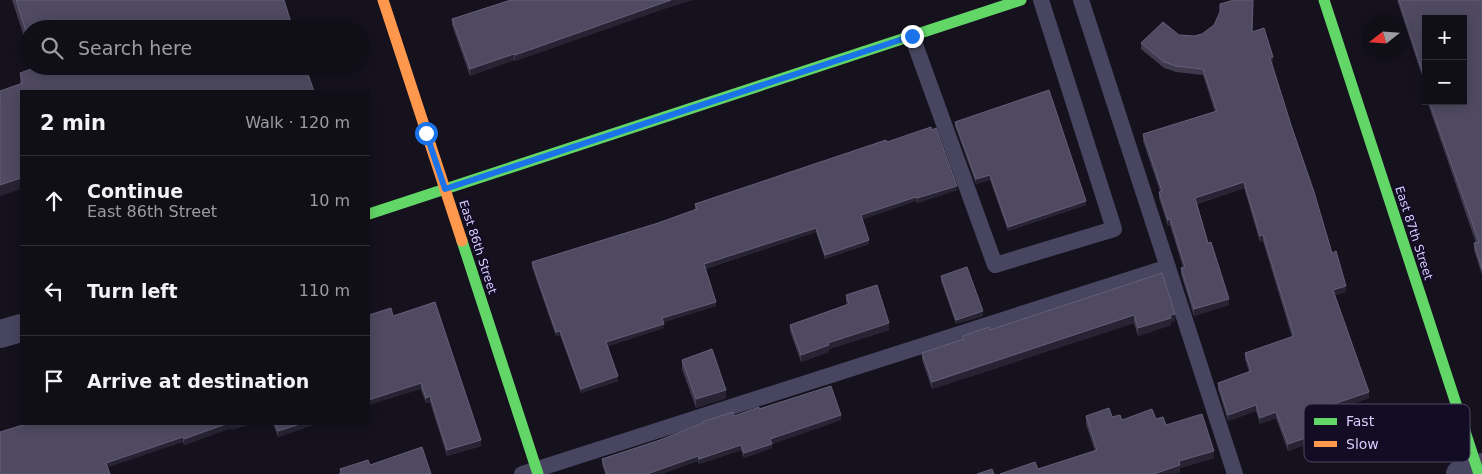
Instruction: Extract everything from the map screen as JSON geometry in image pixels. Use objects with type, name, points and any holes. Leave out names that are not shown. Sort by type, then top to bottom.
[{"type":"street","name":"East 86th Street","points":[[383,0],[445,189],[532,472]]},
{"type":"street","points":[[370,214],[1022,0]]},
{"type":"street","name":"East 87th Street","points":[[1324,0],[1453,404]]},
{"type":"street","points":[[0,334],[20,328]]},
{"type":"street","name":"East 87th Street","points":[[1470,458],[1474,471]]},
{"type":"lane","points":[[912,36],[995,265],[1114,229],[1040,0]]},
{"type":"lane","points":[[1081,0],[1235,474]]},
{"type":"lane","points":[[532,472],[1168,267]]},
{"type":"building","points":[[16,0],[284,0],[290,20],[22,20]]},
{"type":"building","points":[[511,0],[671,0],[470,69],[452,19]]},
{"type":"building","points":[[1234,0],[1253,0],[1252,32],[1264,28],[1273,57],[1270,58],[1332,253],[1336,251],[1346,286],[1333,290],[1369,392],[1334,404],[1304,404],[1304,439],[1288,444],[1276,412],[1260,418],[1256,405],[1228,415],[1218,383],[1251,371],[1245,353],[1294,336],[1263,235],[1260,236],[1244,182],[1195,198],[1208,243],[1211,242],[1229,299],[1194,309],[1181,268],[1185,267],[1170,219],[1168,220],[1159,192],[1162,191],[1143,134],[1217,111],[1203,69],[1176,66],[1164,62],[1141,43],[1163,22],[1179,35],[1194,36],[1202,34],[1214,25],[1220,12],[1220,4]]},
{"type":"building","points":[[1399,0],[1482,0],[1482,269],[1474,243],[1479,242],[1430,105],[1467,105],[1467,15],[1422,15],[1422,71],[1407,25],[1407,15],[1404,15]]},
{"type":"building","points":[[21,75],[308,75],[314,90],[20,90],[20,178],[0,185],[0,91],[23,83]]},
{"type":"building","points":[[1049,90],[1086,201],[1008,227],[990,175],[976,179],[955,122]]},
{"type":"building","points":[[931,127],[932,130],[936,128],[957,186],[861,215],[869,240],[825,255],[816,228],[704,264],[716,302],[662,318],[664,324],[606,342],[618,376],[581,389],[560,331],[556,332],[532,262],[658,223],[697,209],[695,204],[886,140],[887,142]]},
{"type":"building","points":[[967,267],[983,311],[956,320],[941,276]]},
{"type":"building","points":[[1162,273],[1175,314],[1170,315],[1171,318],[1138,328],[1134,315],[932,382],[922,353],[964,339],[963,336],[989,327],[990,330]]},
{"type":"building","points":[[877,285],[889,323],[828,343],[829,345],[801,355],[790,325],[849,304],[846,295]]},
{"type":"building","points":[[435,302],[481,440],[447,450],[430,396],[426,398],[421,383],[370,400],[370,315],[391,308],[393,316]]},
{"type":"building","points":[[712,349],[726,390],[696,399],[682,360]]},
{"type":"building","points":[[831,386],[841,415],[770,439],[772,444],[744,453],[741,445],[699,459],[698,456],[647,474],[607,474],[602,459],[660,440],[702,422],[733,412],[734,416]]},
{"type":"building","points":[[1109,408],[1112,417],[1120,415],[1122,420],[1152,409],[1156,419],[1163,417],[1166,425],[1202,414],[1214,451],[1179,461],[1180,465],[1154,474],[1000,474],[1035,462],[1038,469],[1097,450],[1086,416]]},
{"type":"building","points":[[23,425],[223,425],[106,463],[110,474],[0,474],[0,432]]},
{"type":"building","points":[[275,425],[297,425],[278,431]]},
{"type":"building","points":[[422,447],[431,474],[339,474],[341,473],[340,469],[368,460],[370,465]]},
{"type":"building","points":[[992,469],[994,474],[977,474]]},
{"type":"traffic: fast","points":[[370,214],[1021,0]]},
{"type":"traffic: fast","points":[[1324,0],[1456,404]]},
{"type":"traffic: fast","points":[[462,241],[538,474]]},
{"type":"traffic: fast","points":[[1470,446],[1479,474]]},
{"type":"traffic: slow","points":[[383,0],[462,241]]},
{"type":"route","points":[[426,133],[445,189],[912,36]]}]
